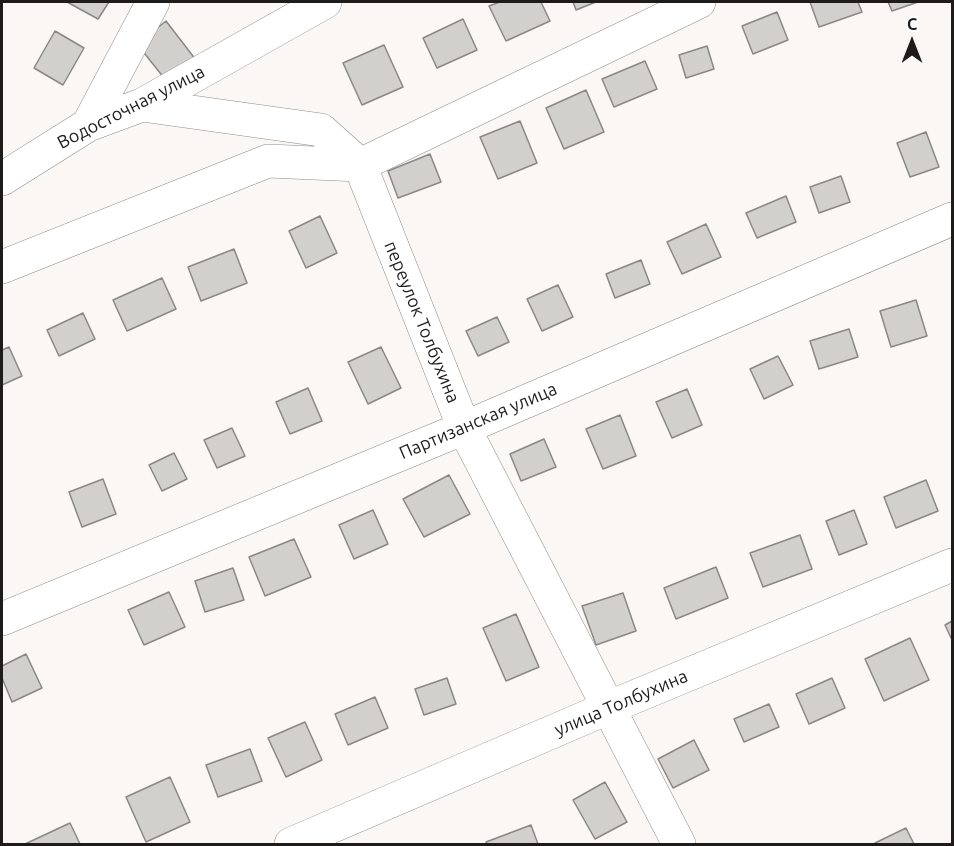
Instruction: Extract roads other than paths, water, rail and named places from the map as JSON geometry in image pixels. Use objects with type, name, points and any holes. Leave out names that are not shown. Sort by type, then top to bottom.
[{"type":"street","points":[[88,125],[153,2]]},
{"type":"street","name":"Водосточная улица","points":[[2,179],[88,125],[142,105],[325,2]]},
{"type":"street","points":[[2,267],[268,161],[360,165],[699,2]]},
{"type":"street","name":"переулок Толбухина","points":[[142,105],[321,130],[360,165],[464,428],[679,844]]},
{"type":"street","name":"Партизанская улица","points":[[2,619],[464,428],[952,219]]},
{"type":"street","name":"улица Толбухина","points":[[291,844],[610,707],[952,565]]}]
